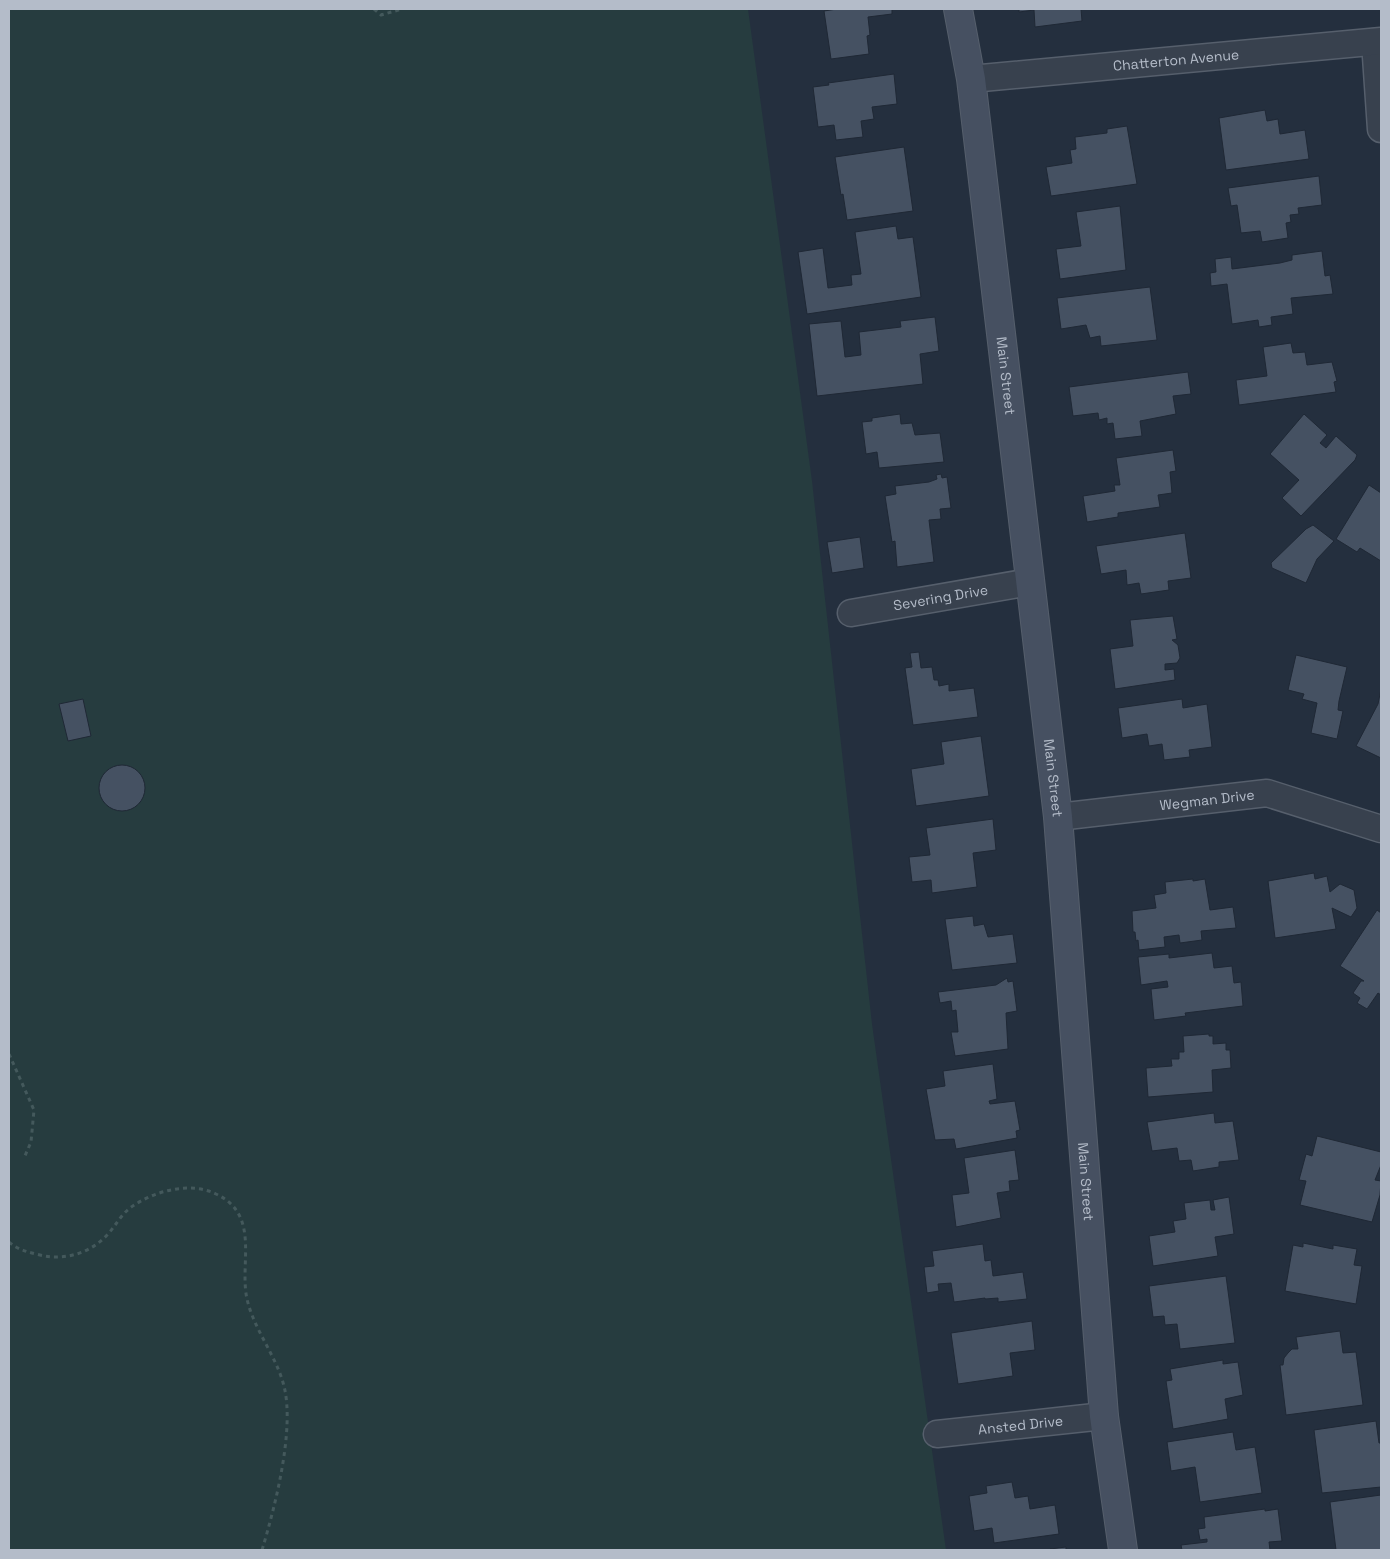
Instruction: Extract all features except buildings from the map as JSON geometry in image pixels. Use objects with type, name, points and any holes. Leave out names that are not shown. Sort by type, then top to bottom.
[{"type":"street","name":"Main Street","points":[[958,9],[971,79],[1058,817],[1104,1416],[1123,1550]]},
{"type":"street","name":"Chatterton Avenue","points":[[971,79],[1378,42]]},
{"type":"street","points":[[1378,42],[1381,129]]},
{"type":"street","name":"Severing Drive","points":[[851,613],[1030,582]]},
{"type":"street","name":"Wegman Drive","points":[[1058,817],[1267,793],[1381,829]]},
{"type":"street","name":"Ansted Drive","points":[[937,1434],[1104,1416]]},
{"type":"path","points":[[374,9],[381,15],[402,9]]},
{"type":"path","points":[[9,1054],[34,1110],[31,1142],[24,1158]]},
{"type":"path","points":[[9,1242],[16,1248],[31,1253],[51,1258],[68,1257],[85,1251],[98,1243],[131,1208],[151,1196],[173,1190],[194,1188],[216,1194],[234,1207],[244,1226],[248,1255],[247,1298],[254,1319],[275,1360],[285,1397],[287,1424],[284,1449],[269,1528],[262,1550]]},
{"type":"green space","points":[[9,9],[748,9],[812,481],[872,1024],[946,1550],[9,1550]]}]
